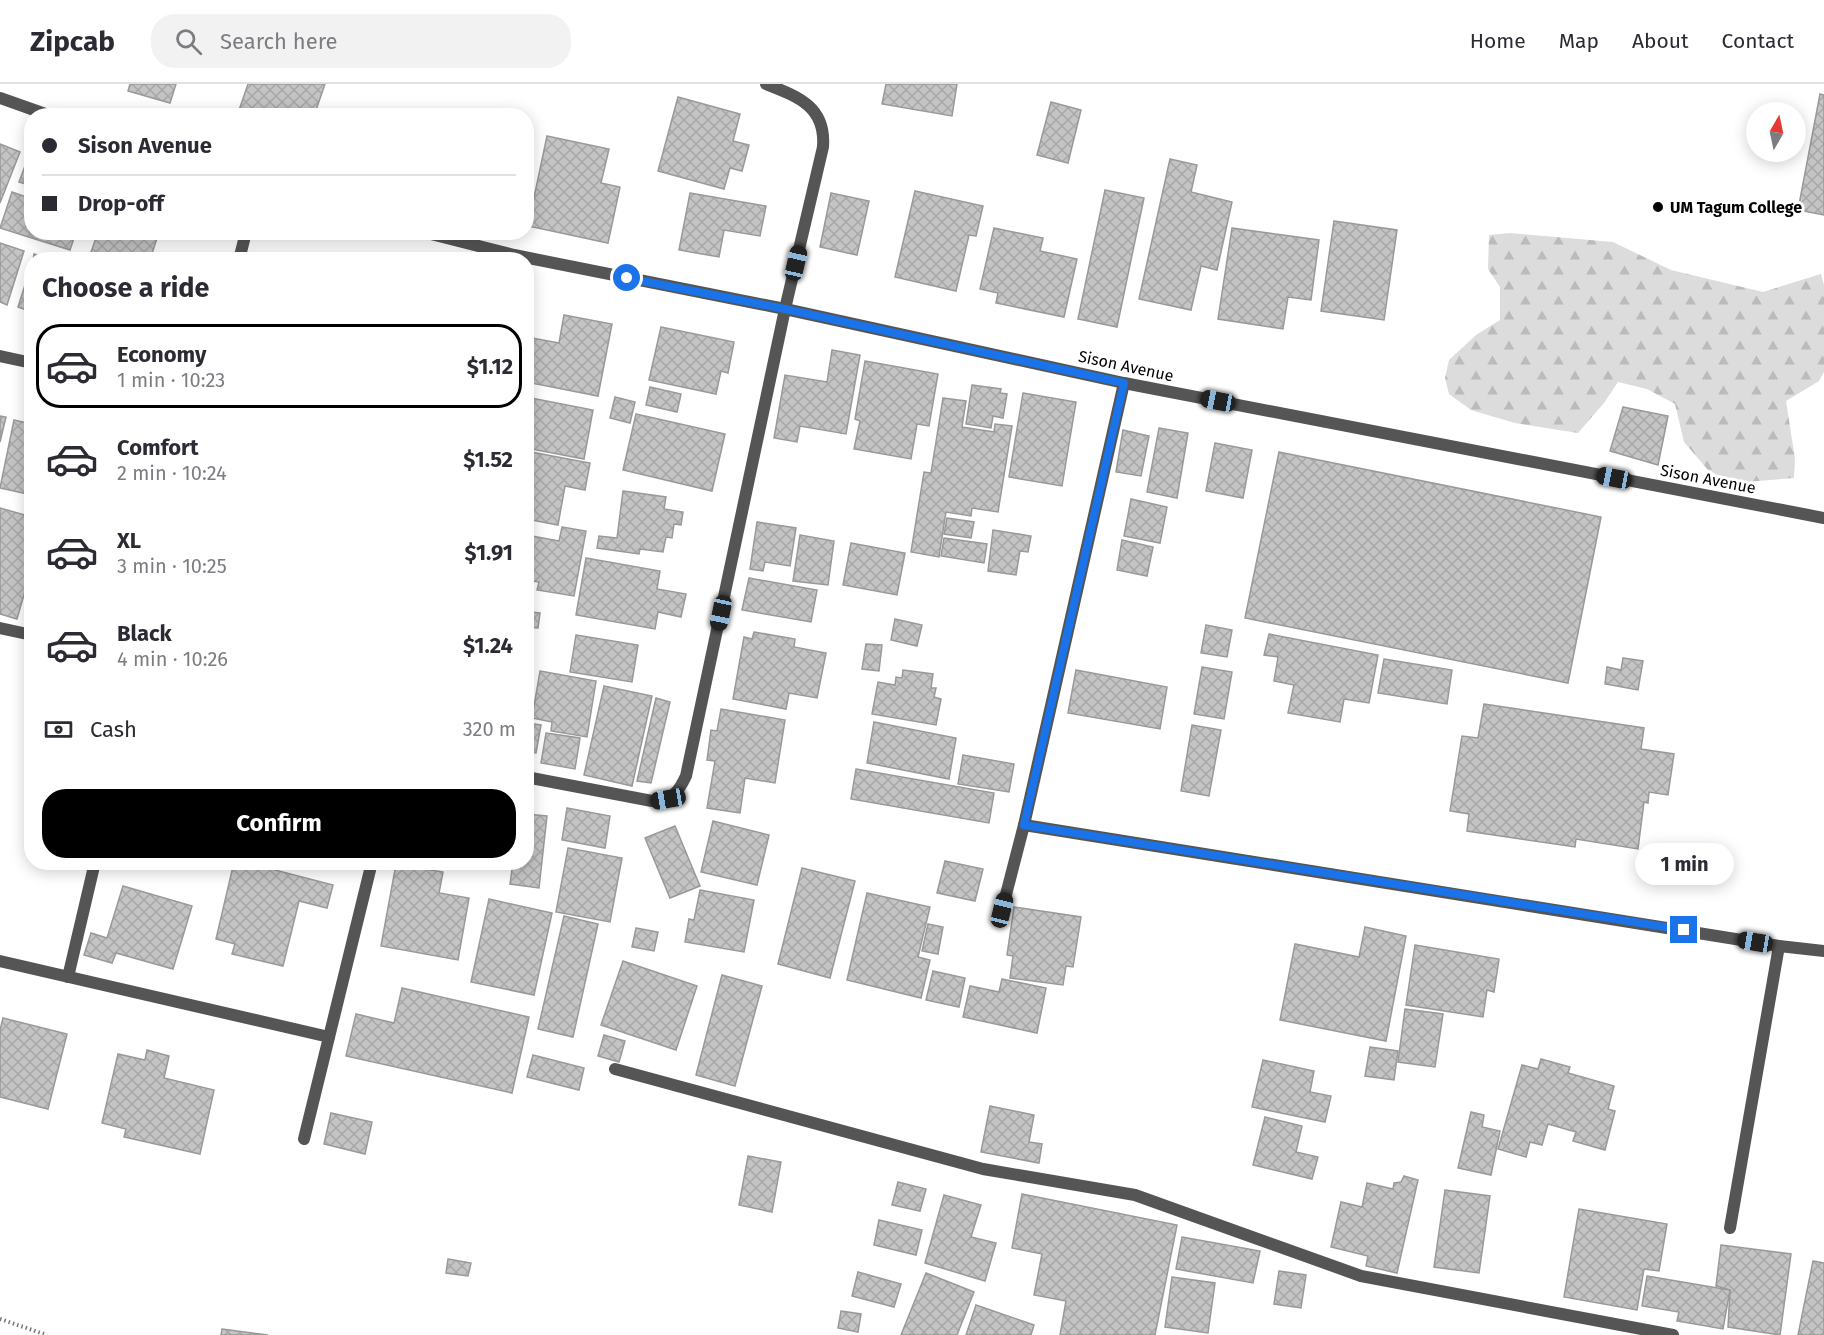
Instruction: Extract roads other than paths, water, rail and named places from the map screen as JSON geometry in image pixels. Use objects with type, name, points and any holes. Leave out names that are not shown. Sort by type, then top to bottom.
[{"type":"street","points":[[534,779],[652,801],[668,799],[679,791],[686,776],[785,309],[823,147],[824,133],[819,118],[808,105],[766,84]]},
{"type":"street","points":[[0,98],[28,108]]},
{"type":"street","name":"Sison Avenue","points":[[452,240],[495,252]]},
{"type":"street","name":"Sison Avenue","points":[[534,261],[785,309],[1124,383],[1824,518]]},
{"type":"street","points":[[0,356],[24,361]]},
{"type":"street","points":[[1002,910],[1024,825],[1124,383]]},
{"type":"street","points":[[0,628],[24,633]]},
{"type":"street","points":[[1024,825],[1824,951]]},
{"type":"street","points":[[68,977],[93,870]]},
{"type":"street","points":[[304,1139],[370,870]]},
{"type":"street","points":[[1731,1228],[1779,945]]},
{"type":"street","points":[[0,961],[329,1037]]},
{"type":"street","points":[[615,1070],[983,1168],[1135,1195],[1361,1276],[1673,1335]]},
{"type":"place","name":"UM Tagum College","points":[[1658,207]]}]
